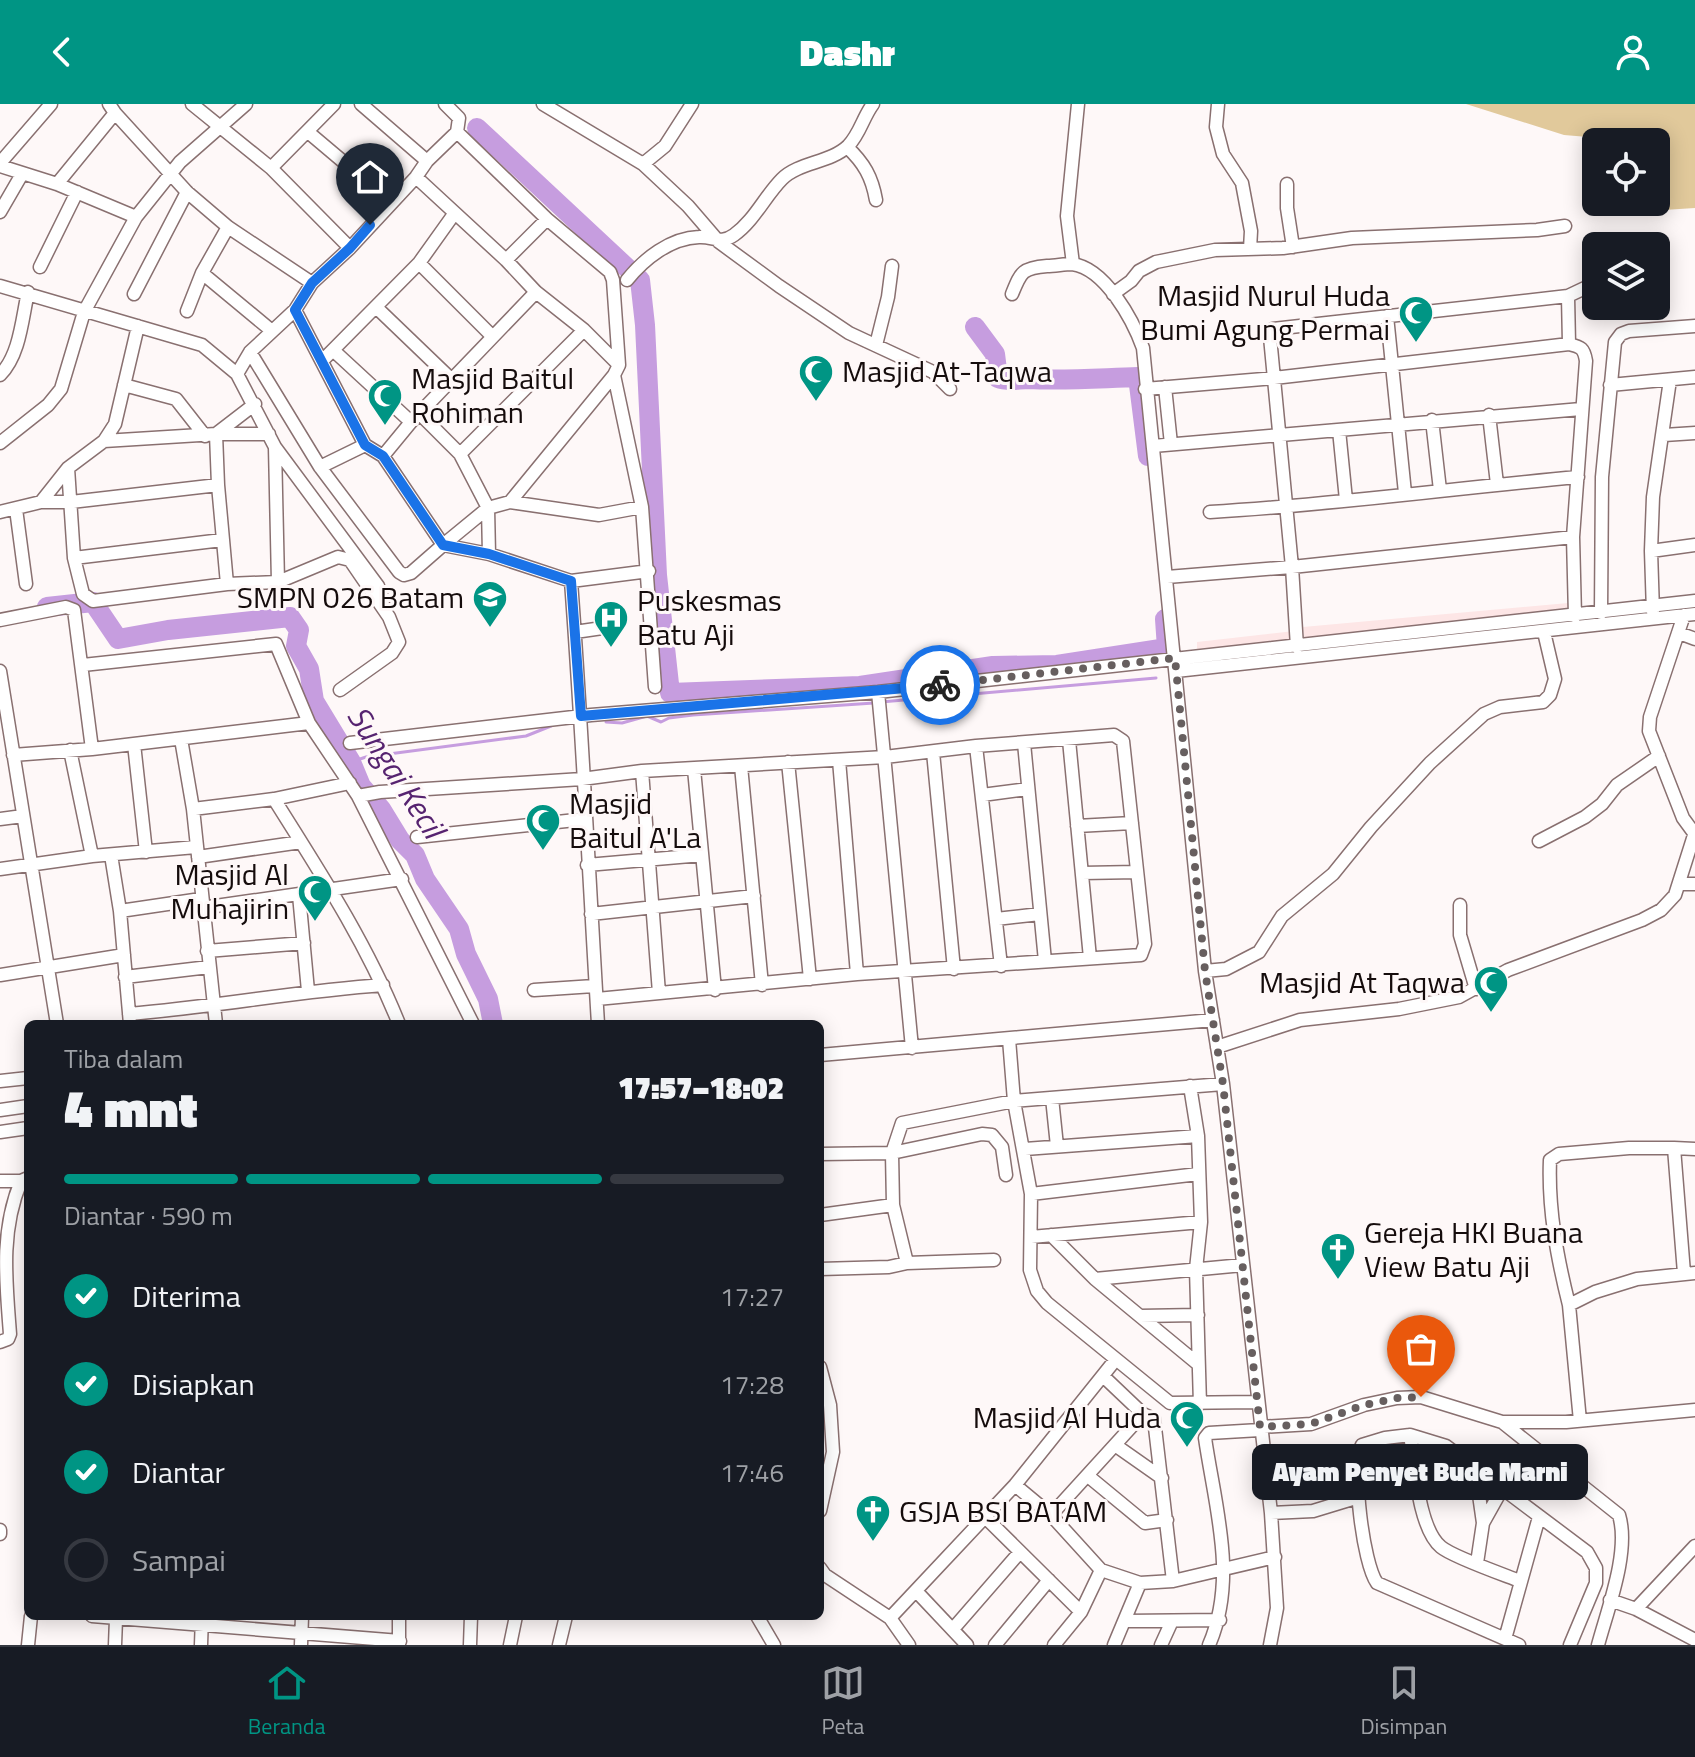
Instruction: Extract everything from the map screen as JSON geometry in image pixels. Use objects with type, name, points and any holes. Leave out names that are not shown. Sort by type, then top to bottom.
[{"type":"street","points":[[51,104],[0,165],[57,184],[136,217]]},
{"type":"street","points":[[192,104],[271,168],[350,248]]},
{"type":"street","points":[[2,439],[48,405],[61,389],[84,312],[136,217],[170,173],[246,104]]},
{"type":"street","points":[[271,168],[334,104]]},
{"type":"street","points":[[361,104],[427,161]]},
{"type":"street","points":[[237,374],[250,352],[295,310],[312,283],[350,248],[457,132],[459,118],[445,104]]},
{"type":"street","points":[[543,104],[643,164],[688,206],[719,242],[849,333],[933,372],[950,389]]},
{"type":"street","points":[[643,164],[665,146],[692,104]]},
{"type":"street","points":[[628,279],[637,267],[670,245],[700,237],[719,242],[733,236],[785,176],[847,147],[859,132],[873,104]]},
{"type":"street","points":[[1073,264],[1067,216],[1078,104]]},
{"type":"street","points":[[1218,104],[1216,127],[1223,154],[1242,183],[1251,231],[1250,249]]},
{"type":"street","points":[[57,184],[112,109],[187,192],[228,227],[312,283]]},
{"type":"street","points":[[308,132],[391,202]]},
{"type":"street","points":[[457,132],[547,219],[610,272],[613,280],[616,370],[642,507],[655,687]]},
{"type":"street","points":[[847,147],[859,157],[868,171],[876,200]]},
{"type":"street","points":[[0,212],[22,174]]},
{"type":"street","points":[[416,177],[536,292],[584,330],[616,370]]},
{"type":"street","points":[[1287,184],[1293,247]]},
{"type":"street","points":[[40,267],[77,192]]},
{"type":"street","points":[[134,294],[187,192]]},
{"type":"street","points":[[322,361],[419,263],[454,214]]},
{"type":"street","points":[[506,260],[547,219]]},
{"type":"street","points":[[1113,294],[1139,271],[1156,262],[1215,250],[1293,247],[1352,238],[1537,230],[1565,226]]},
{"type":"street","points":[[187,311],[202,273],[228,227]]},
{"type":"street","points":[[419,263],[492,336]]},
{"type":"street","points":[[1012,294],[1024,271],[1034,267],[1073,264],[1095,274],[1113,294],[1143,348],[1205,971],[1223,1084],[1236,1265],[1271,1513],[1277,1608],[1270,1645]]},
{"type":"street","points":[[876,345],[892,266]]},
{"type":"street","points":[[202,273],[272,331]]},
{"type":"street","points":[[0,286],[202,345],[237,374],[275,447],[378,586],[399,638],[398,647],[340,690]]},
{"type":"street","points":[[1297,647],[1270,337],[1275,328],[1568,296],[1582,289]]},
{"type":"street","points":[[0,375],[15,349],[28,292]]},
{"type":"street","points":[[383,456],[415,418],[536,292]]},
{"type":"street","points":[[1568,296],[1569,344]]},
{"type":"street","points":[[377,308],[452,380]]},
{"type":"street","points":[[295,310],[365,445],[383,456],[443,545],[489,554],[571,581],[649,571]]},
{"type":"street","points":[[1387,316],[1405,493]]},
{"type":"street","points":[[41,502],[68,468],[104,441],[115,424],[138,326]]},
{"type":"street","points":[[1601,613],[1602,477],[1615,342],[1621,334],[1629,331],[1695,326]]},
{"type":"street","points":[[460,454],[584,330]]},
{"type":"street","points":[[1145,389],[1274,378],[1569,344],[1585,351],[1573,537],[1575,616]]},
{"type":"street","points":[[0,347],[15,349]]},
{"type":"street","points":[[334,351],[460,454],[488,508],[489,554]]},
{"type":"street","points":[[250,352],[320,467],[404,575],[411,573],[488,508],[510,502],[599,515],[642,507]]},
{"type":"street","points":[[510,502],[616,370]]},
{"type":"street","points":[[1610,385],[1695,377]]},
{"type":"street","points":[[1654,613],[1651,551],[1653,497],[1670,380]]},
{"type":"street","points":[[124,385],[176,399],[211,435],[227,584]]},
{"type":"street","points":[[1165,387],[1171,444]]},
{"type":"street","points":[[211,435],[255,404]]},
{"type":"street","points":[[1153,446],[1581,409]]},
{"type":"street","points":[[1489,415],[1497,484]]},
{"type":"street","points":[[1432,420],[1440,490]]},
{"type":"street","points":[[1339,430],[1346,500]]},
{"type":"street","points":[[1664,435],[1695,433]]},
{"type":"street","points":[[104,441],[269,434]]},
{"type":"street","points":[[320,467],[365,445]]},
{"type":"street","points":[[275,447],[278,582]]},
{"type":"street","points":[[68,468],[74,558],[83,594],[93,601],[227,584],[278,582],[338,557],[346,558],[389,617]]},
{"type":"street","points":[[1210,512],[1578,477]]},
{"type":"street","points":[[0,512],[41,502],[71,502],[218,485]]},
{"type":"street","points":[[16,509],[26,584]]},
{"type":"street","points":[[1167,577],[1573,537]]},
{"type":"street","points":[[74,558],[222,540]]},
{"type":"street","points":[[1651,551],[1695,545]]},
{"type":"street","points":[[571,581],[598,1020]]},
{"type":"street","points":[[350,743],[581,716],[879,699],[1176,665],[1544,632],[1654,613],[1695,601]]},
{"type":"street","points":[[0,620],[72,608],[76,612],[92,749]]},
{"type":"street","points":[[1176,665],[1297,647],[1601,613],[1689,615],[1679,633],[1650,717],[1649,731],[1683,818],[1694,833],[1675,895],[1661,910],[1508,970],[1459,997],[1399,1009],[1300,1020],[1217,1047]]},
{"type":"street","points":[[575,632],[616,626]]},
{"type":"street","points":[[1205,971],[1226,969],[1259,952],[1282,916],[1333,874],[1430,763],[1484,714],[1500,707],[1543,702],[1550,695],[1555,679],[1544,632]]},
{"type":"street","points":[[1679,633],[1695,639]]},
{"type":"street","points":[[83,665],[276,644],[309,723],[350,783],[362,795],[471,1020]]},
{"type":"street","points":[[0,671],[1,697],[56,1020]]},
{"type":"street","points":[[879,699],[912,1048]]},
{"type":"street","points":[[0,769],[14,761],[70,750],[309,723]]},
{"type":"street","points":[[362,795],[582,779],[642,771],[885,757],[1114,735],[1121,738],[1124,745],[1145,944],[1143,952],[1137,956],[857,974],[715,990],[659,993],[534,990]]},
{"type":"street","points":[[181,739],[193,809],[216,1020]]},
{"type":"street","points":[[1069,740],[1090,958]]},
{"type":"street","points":[[1024,743],[1045,961]]},
{"type":"street","points":[[134,744],[146,852]]},
{"type":"street","points":[[976,746],[1001,966]]},
{"type":"street","points":[[70,750],[92,856]]},
{"type":"street","points":[[933,752],[954,969]]},
{"type":"street","points":[[1539,841],[1585,817],[1602,804],[1617,785],[1659,756]]},
{"type":"street","points":[[839,760],[857,974]]},
{"type":"street","points":[[788,762],[810,979]]},
{"type":"street","points":[[741,766],[762,985]]},
{"type":"street","points":[[694,769],[715,990]]},
{"type":"street","points":[[642,771],[659,993]]},
{"type":"street","points":[[193,809],[274,799],[350,783]]},
{"type":"street","points":[[982,795],[1028,789]]},
{"type":"street","points":[[274,799],[333,891],[383,985],[397,1020]]},
{"type":"street","points":[[0,819],[23,816]]},
{"type":"street","points":[[417,837],[585,819]]},
{"type":"street","points":[[1077,826],[1132,823]]},
{"type":"street","points":[[0,869],[92,856],[197,852],[301,842]]},
{"type":"street","points":[[111,855],[120,911],[130,1019],[308,991],[383,985]]},
{"type":"street","points":[[587,865],[702,855]]},
{"type":"street","points":[[1082,873],[1137,872]]},
{"type":"street","points":[[120,911],[299,895],[402,879]]},
{"type":"street","points":[[1679,884],[1695,884]]},
{"type":"street","points":[[299,895],[308,991]]},
{"type":"street","points":[[591,914],[754,896]]},
{"type":"street","points":[[1460,905],[1460,935],[1476,989]]},
{"type":"street","points":[[996,919],[1040,914]]},
{"type":"street","points":[[207,951],[304,943]]},
{"type":"street","points":[[0,975],[124,955]]},
{"type":"street","points":[[125,977],[209,967]]},
{"type":"street","points":[[824,1055],[1213,1020]]},
{"type":"street","points":[[1009,1039],[1014,1101],[1031,1194],[1030,1270],[1037,1291],[1047,1303],[1170,1403],[1257,1402]]},
{"type":"street","points":[[0,1081],[24,1078]]},
{"type":"street","points":[[907,1263],[893,1205],[892,1153],[902,1123],[1014,1101],[1223,1084]]},
{"type":"street","points":[[1190,1086],[1198,1136],[1201,1222],[1198,1315],[1200,1404]]},
{"type":"street","points":[[1052,1098],[1057,1146]]},
{"type":"street","points":[[0,1110],[24,1107]]},
{"type":"street","points":[[0,1132],[24,1129]]},
{"type":"street","points":[[824,1154],[892,1153],[982,1134],[992,1135],[1002,1147],[1006,1175]]},
{"type":"street","points":[[1025,1149],[1198,1136]]},
{"type":"street","points":[[1580,1421],[1569,1305],[1556,1249],[1549,1184],[1550,1160],[1559,1154],[1629,1148],[1695,1149]]},
{"type":"street","points":[[1569,1305],[1595,1292],[1637,1279],[1690,1273],[1674,1148]]},
{"type":"street","points":[[1031,1194],[1198,1174]]},
{"type":"street","points":[[0,1181],[24,1179]]},
{"type":"street","points":[[0,1342],[8,1339],[10,1334],[4,1298],[2,1250],[5,1208],[24,1179]]},
{"type":"street","points":[[824,1214],[893,1205]]},
{"type":"street","points":[[1031,1237],[1201,1222]]},
{"type":"street","points":[[1051,1235],[1095,1279],[1198,1364]]},
{"type":"street","points":[[824,1269],[994,1260]]},
{"type":"street","points":[[1095,1279],[1236,1265]]},
{"type":"street","points":[[1140,1316],[1198,1315]]},
{"type":"street","points":[[890,1618],[1015,1485],[1116,1359]]},
{"type":"street","points":[[1103,1376],[1143,1414],[1154,1419],[1173,1581]]},
{"type":"street","points":[[824,1382],[830,1405],[833,1452],[824,1493]]},
{"type":"street","points":[[1209,1645],[1220,1620],[1225,1570],[1205,1438],[1209,1433],[1311,1424],[1364,1405],[1397,1398],[1421,1397],[1502,1422],[1580,1421],[1695,1410]]},
{"type":"street","points":[[1051,1515],[1143,1414]]},
{"type":"street","points":[[1502,1422],[1619,1515],[1622,1544],[1598,1645]]},
{"type":"street","points":[[1410,1435],[1431,1535],[1442,1548],[1520,1581]]},
{"type":"street","points":[[1519,1645],[1377,1583],[1369,1569],[1359,1497],[1362,1445],[1410,1435],[1446,1446],[1587,1552],[1596,1568],[1596,1583],[1570,1645]]},
{"type":"street","points":[[1115,1445],[1162,1478]]},
{"type":"street","points":[[1475,1467],[1483,1523],[1477,1563]]},
{"type":"street","points":[[1088,1476],[1145,1523],[1167,1520]]},
{"type":"street","points":[[1015,1485],[1051,1515],[1101,1570],[1140,1583],[1173,1581],[1275,1557]]},
{"type":"street","points":[[1483,1523],[1502,1489]]},
{"type":"street","points":[[1271,1513],[1313,1511],[1359,1497]]},
{"type":"street","points":[[1505,1639],[1539,1517]]},
{"type":"street","points":[[986,1518],[1081,1612]]},
{"type":"street","points":[[1636,1609],[1695,1546]]},
{"type":"street","points":[[953,1629],[1020,1552]]},
{"type":"street","points":[[1059,1641],[1081,1612],[1101,1570]]},
{"type":"street","points":[[824,1574],[890,1618],[909,1645]]},
{"type":"street","points":[[995,1645],[1049,1580]]},
{"type":"street","points":[[1114,1645],[1140,1583]]},
{"type":"street","points":[[917,1592],[967,1645]]},
{"type":"street","points":[[1610,1600],[1636,1609],[1695,1640]]},
{"type":"street","points":[[28,1645],[31,1620]]},
{"type":"street","points":[[115,1645],[124,1620]]},
{"type":"street","points":[[201,1645],[202,1621],[301,1638],[400,1643],[399,1620]]},
{"type":"street","points":[[470,1645],[471,1620]]},
{"type":"street","points":[[510,1645],[515,1620]]},
{"type":"street","points":[[559,1645],[565,1620]]},
{"type":"street","points":[[759,1620],[774,1645]]},
{"type":"street","points":[[1126,1621],[1220,1620]]},
{"type":"street","points":[[1161,1645],[1172,1621]]},
{"type":"shaded area","points":[[1466,104],[1695,104],[1695,208],[1670,210],[1670,128],[1582,128],[1582,136],[1564,135]]},
{"type":"shaded area","points":[[1568,603],[1570,615],[1305,643],[1303,627]]},
{"type":"shaded area","points":[[1294,631],[1295,644],[1197,655],[1197,642]]},
{"type":"waterway","points":[[477,128],[640,280],[645,325],[657,575],[670,693],[860,686],[993,666],[1057,665],[1167,648],[1165,619]]},
{"type":"waterway","points":[[975,327],[995,354],[998,378],[1070,380],[1138,377],[1148,456]]},
{"type":"waterway","name":"Sungai Kecil","points":[[47,607],[93,602],[118,639],[168,630],[290,617],[299,630],[296,646],[309,669],[314,701],[351,762],[361,786],[381,809],[400,840],[415,855],[425,879],[459,929],[466,954],[488,999],[492,1020]]},
{"type":"waterway","points":[[881,702],[1156,678]]},
{"type":"waterway","points":[[606,722],[622,723],[647,716],[661,722],[693,715],[874,703]]},
{"type":"waterway","points":[[351,762],[366,757],[526,736],[551,726]]},
{"type":"way so far","points":[[940,685],[1175,658],[1205,971],[1223,1084],[1260,1427],[1311,1424],[1364,1405],[1421,1397]]},
{"type":"place","name":"Masjid Nurul Huda Bumi Agung Permai","points":[[1416,344]]},
{"type":"place","name":"Masjid At-Taqwa","points":[[816,403]]},
{"type":"place","name":"Masjid Baitul Rohiman","points":[[385,427]]},
{"type":"place","name":"SMPN 026 Batam","points":[[490,629]]},
{"type":"place","name":"Puskesmas Batu Aji","points":[[611,649]]},
{"type":"place","name":"Masjid Baitul A'La","points":[[543,852]]},
{"type":"place","name":"Masjid Al Muhajirin","points":[[315,923]]},
{"type":"place","name":"Masjid At Taqwa","points":[[1491,1014]]},
{"type":"place","name":"Gereja HKI Buana View Batu Aji","points":[[1338,1281]]},
{"type":"place","name":"Ayam Penyet Bude Marni","points":[[1421,1397]]},
{"type":"place","name":"Masjid Al Huda","points":[[1187,1449]]},
{"type":"place","name":"GSJA BSI BATAM","points":[[873,1543]]},
{"type":"route","points":[[370,225],[312,283],[295,310],[365,445],[383,456],[443,545],[489,554],[571,581],[581,716],[940,685]]}]
